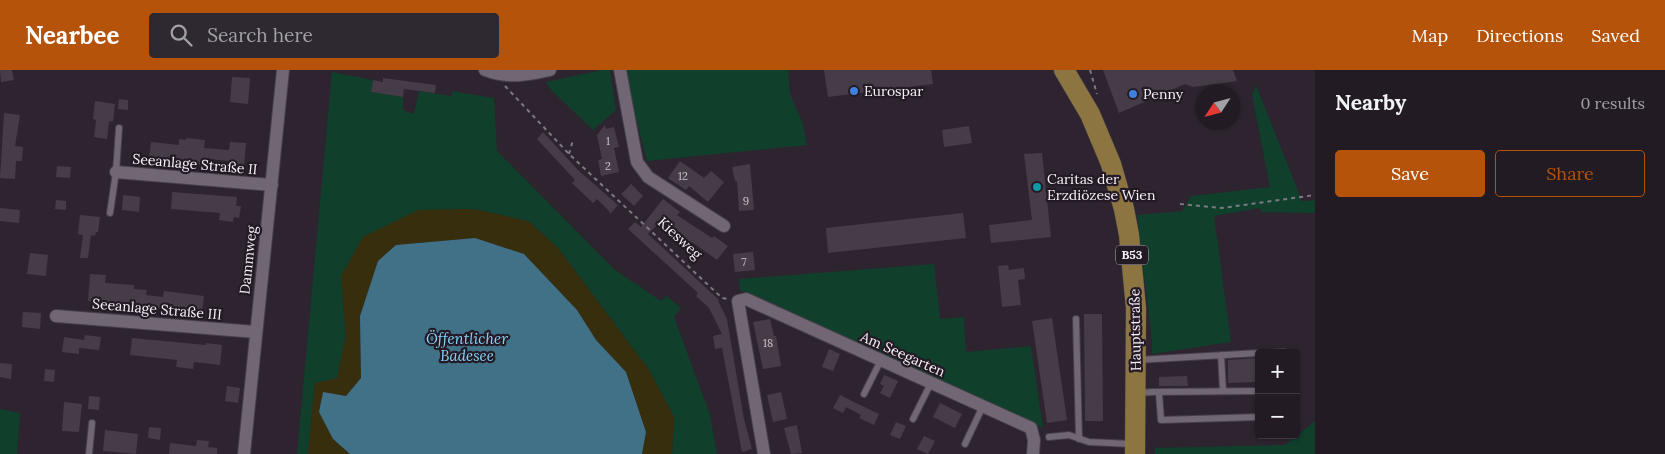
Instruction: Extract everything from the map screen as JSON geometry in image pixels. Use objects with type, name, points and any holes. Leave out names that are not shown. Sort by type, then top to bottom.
[{"type":"main road","name":"Hauptstraße","points":[[1064,70],[1090,114],[1111,164],[1124,209],[1132,254],[1136,308],[1135,449]]},
{"type":"street","name":"Dammweg","points":[[244,454],[283,70]]},
{"type":"street","points":[[485,70],[501,75],[523,76],[550,70]]},
{"type":"street","points":[[620,70],[637,162],[648,177],[724,226]]},
{"type":"street","name":"Seeanlage Straße II","points":[[116,172],[272,185]]},
{"type":"street","name":"Am Seegarten","points":[[738,301],[746,299],[1031,428],[1034,440],[1033,454]]},
{"type":"street","points":[[738,301],[764,454]]},
{"type":"street","name":"Seeanlage Straße III","points":[[56,316],[256,332]]},
{"type":"lane","points":[[110,213],[116,172],[119,128]]},
{"type":"lane","points":[[1076,319],[1079,439]]},
{"type":"lane","points":[[1136,360],[1255,353]]},
{"type":"lane","points":[[1221,355],[1223,391]]},
{"type":"lane","points":[[864,394],[881,360]]},
{"type":"lane","points":[[913,419],[931,383]]},
{"type":"lane","points":[[1136,393],[1255,391]]},
{"type":"lane","points":[[1159,393],[1161,420],[1255,417]]},
{"type":"lane","points":[[965,444],[983,406]]},
{"type":"lane","points":[[88,454],[92,423]]},
{"type":"lane","points":[[1049,437],[1069,435],[1089,442],[1135,449]]},
{"type":"path","name":"Kiesweg","points":[[501,75],[506,88],[569,154],[722,298],[738,301]]},
{"type":"path","points":[[569,154],[573,140]]},
{"type":"path","points":[[1180,204],[1222,208],[1315,195]]},
{"type":"green space","points":[[610,70],[616,110],[593,130],[552,91],[546,82]]},
{"type":"green space","points":[[624,70],[789,70],[791,95],[802,124],[807,145],[647,161]]},
{"type":"green space","points":[[332,72],[373,80],[371,92],[403,97],[403,110],[414,114],[419,91],[451,96],[452,91],[494,98],[497,151],[615,270],[661,301],[667,296],[681,308],[674,317],[710,415],[717,454],[672,454],[674,417],[649,370],[558,248],[528,221],[473,209],[418,210],[341,276],[346,336],[337,379],[315,383],[308,454],[297,454]]},
{"type":"green space","points":[[1256,85],[1302,201],[1315,200],[1315,213],[1261,212],[1260,208],[1214,216],[1231,342],[1152,354],[1137,215],[1182,211],[1191,196],[1270,187],[1252,95]]},
{"type":"green space","points":[[934,264],[940,319],[964,317],[966,352],[1031,346],[1043,428],[740,290],[739,279]]},
{"type":"green space","points":[[0,409],[20,413],[17,454],[0,454]]},
{"type":"green space","points":[[1315,421],[1315,454],[1155,454],[1155,448],[1285,445],[1292,439],[1300,439],[1300,433]]},
{"type":"sand","points":[[473,209],[528,221],[558,248],[649,370],[674,417],[672,454],[642,454],[646,432],[626,372],[596,340],[577,310],[524,254],[475,238],[396,245],[378,261],[360,316],[361,378],[346,396],[323,393],[319,412],[333,439],[350,454],[308,454],[315,383],[337,378],[346,336],[341,276],[363,237],[418,210]]},
{"type":"water","name":"Öffentlicher Badesee","points":[[475,238],[524,254],[577,310],[596,340],[626,372],[646,432],[642,454],[350,454],[333,439],[319,412],[323,392],[346,396],[361,378],[360,316],[378,261],[396,245]]},
{"type":"building","points":[[0,70],[12,70],[14,80],[1,82]]},
{"type":"building","name":"Eurospar","points":[[824,70],[931,70],[933,84],[828,97]]},
{"type":"building","points":[[1103,70],[1233,70],[1237,81],[1195,85],[1193,87],[1185,84],[1119,113]]},
{"type":"building","points":[[232,77],[250,78],[248,104],[230,102]]},
{"type":"building","points":[[383,78],[436,85],[435,93],[404,89],[403,97],[371,92],[373,80],[383,82]]},
{"type":"building","points":[[119,99],[128,100],[128,110],[118,109]]},
{"type":"building","points":[[95,101],[115,104],[113,122],[109,121],[107,139],[94,137],[96,120],[93,119]]},
{"type":"building","points":[[4,113],[20,115],[15,146],[23,147],[22,161],[16,161],[15,179],[0,178]]},
{"type":"building","points":[[605,125],[606,129],[614,127],[619,147],[614,148],[619,172],[601,176],[598,160],[602,159],[597,135]]},
{"type":"building","points":[[969,126],[972,143],[944,147],[942,130]]},
{"type":"building","points":[[543,132],[578,170],[618,205],[610,214],[597,199],[593,203],[572,183],[575,180],[537,139]]},
{"type":"building","points":[[186,138],[205,140],[204,148],[229,150],[230,142],[246,143],[244,167],[228,165],[228,161],[210,159],[209,165],[149,159],[151,142],[179,145],[179,139],[186,140]]},
{"type":"building","name":"Caritas der Erzdiözese Wien","points":[[1042,153],[1051,237],[991,243],[989,225],[1032,220],[1024,154]]},
{"type":"building","points":[[680,161],[704,178],[711,171],[724,182],[708,202],[689,186],[686,190],[668,178]]},
{"type":"building","points":[[750,164],[754,210],[739,211],[737,181],[735,181],[732,167]]},
{"type":"building","points":[[57,166],[71,167],[70,178],[56,177]]},
{"type":"building","points":[[631,184],[643,196],[634,206],[621,194]]},
{"type":"building","points":[[172,192],[237,197],[236,206],[241,206],[239,218],[234,217],[233,222],[219,220],[220,213],[171,209]]},
{"type":"building","points":[[123,195],[140,197],[139,212],[122,210]]},
{"type":"building","points":[[663,199],[680,212],[677,215],[728,246],[717,260],[692,242],[689,245],[659,223],[648,234],[719,300],[727,319],[744,419],[752,449],[742,452],[722,348],[715,349],[713,336],[722,334],[709,308],[696,296],[698,293],[628,229],[635,222],[641,227]]},
{"type":"building","points":[[56,200],[66,201],[66,210],[55,209]]},
{"type":"building","points":[[0,208],[20,210],[19,223],[0,221]]},
{"type":"building","points":[[963,213],[966,238],[828,253],[826,228]]},
{"type":"building","points":[[80,215],[100,217],[98,232],[96,232],[95,236],[91,235],[88,258],[80,258],[83,235],[78,234]]},
{"type":"building","points":[[753,252],[755,270],[735,272],[733,254]]},
{"type":"building","points":[[30,253],[48,255],[46,276],[27,274]]},
{"type":"building","points":[[1008,265],[1009,270],[1024,268],[1025,279],[1018,280],[1021,305],[1002,307],[998,266]]},
{"type":"building","points":[[90,274],[106,275],[105,283],[134,285],[134,289],[147,290],[146,295],[163,297],[164,291],[204,296],[202,313],[88,301]]},
{"type":"building","points":[[23,312],[41,313],[40,329],[22,327]]},
{"type":"building","points":[[1084,314],[1102,314],[1103,421],[1085,421]]},
{"type":"building","points":[[1052,318],[1067,420],[1047,423],[1032,321]]},
{"type":"building","points":[[770,319],[774,336],[776,336],[781,366],[763,369],[753,322]]},
{"type":"building","points":[[85,335],[101,337],[99,350],[79,348],[79,354],[62,352],[64,337],[84,340]]},
{"type":"building","points":[[132,338],[222,345],[220,365],[194,362],[193,369],[176,367],[177,360],[130,355]]},
{"type":"building","points":[[829,349],[840,354],[833,371],[822,367]]},
{"type":"building","points":[[1255,358],[1255,382],[1228,383],[1228,360]]},
{"type":"building","points":[[0,363],[12,364],[11,379],[0,377]]},
{"type":"building","points":[[45,369],[55,370],[54,382],[44,381]]},
{"type":"building","points":[[884,375],[898,381],[890,398],[880,393],[884,386],[880,384]]},
{"type":"building","points":[[1187,376],[1188,386],[1159,386],[1159,377]]},
{"type":"building","points":[[227,386],[240,388],[238,403],[225,401]]},
{"type":"building","points":[[781,392],[787,419],[773,422],[767,395]]},
{"type":"building","points":[[840,395],[850,400],[843,413],[833,408]]},
{"type":"building","points":[[89,396],[100,397],[99,410],[88,409]]},
{"type":"building","points":[[850,400],[879,414],[874,425],[859,418],[861,415],[846,407]]},
{"type":"building","points":[[64,402],[82,404],[79,432],[62,431]]},
{"type":"building","points":[[940,403],[962,414],[955,428],[933,417]]},
{"type":"building","points":[[896,422],[906,426],[900,439],[890,435]]},
{"type":"building","points":[[797,425],[802,453],[791,454],[784,428]]},
{"type":"building","points":[[149,427],[161,428],[160,440],[148,438]]},
{"type":"building","points":[[105,430],[138,434],[136,454],[103,451]]},
{"type":"building","points":[[924,436],[935,441],[928,454],[917,449]]},
{"type":"building","points":[[197,440],[209,441],[208,447],[217,448],[217,454],[169,454],[170,443],[196,446]]},
{"type":"place","name":"Eurospar","points":[[854,91]]},
{"type":"place","name":"Penny","points":[[1133,94]]},
{"type":"place","name":"Caritas der Erzdiözese Wien","points":[[1037,187]]}]
